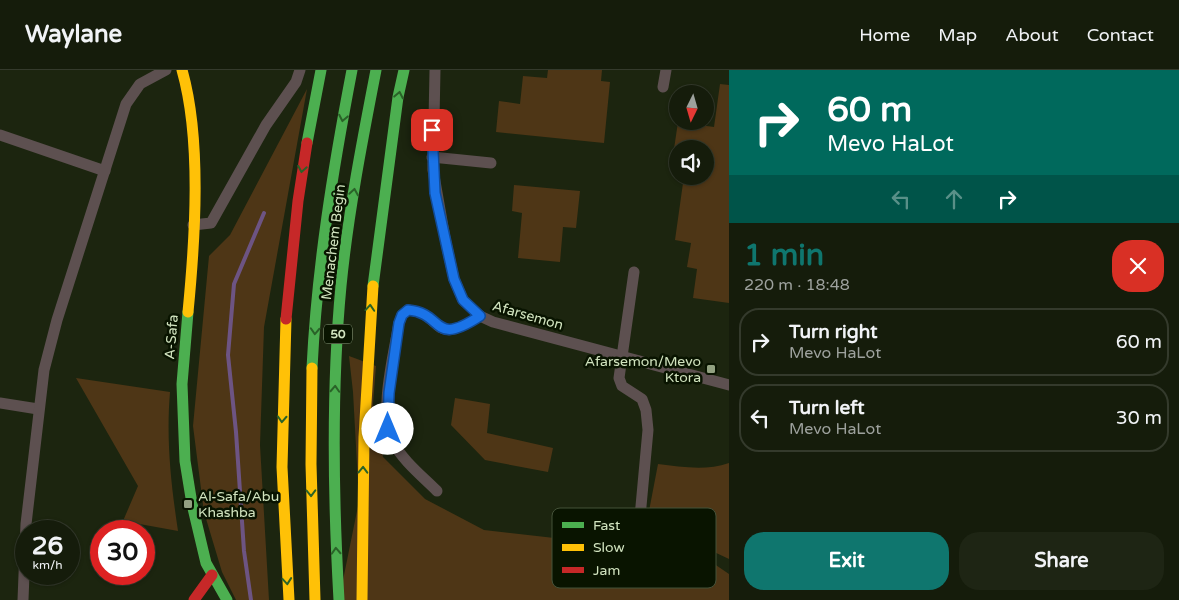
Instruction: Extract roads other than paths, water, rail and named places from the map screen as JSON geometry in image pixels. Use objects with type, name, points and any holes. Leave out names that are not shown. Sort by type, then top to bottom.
[{"type":"main road","name":"A-Safa","points":[[182,70],[187,88],[194,148],[192,272],[182,384],[185,461],[192,504],[206,563],[227,600]]},
{"type":"main road","points":[[289,600],[282,528],[281,432],[288,294],[299,183],[320,70]]},
{"type":"main road","name":"Menachem Begin","points":[[315,600],[310,463],[316,308],[326,219],[352,70]]},
{"type":"main road","name":"Menachem Begin","points":[[339,600],[333,482],[339,318],[346,242],[376,70]]},
{"type":"main road","points":[[362,600],[364,437],[372,281],[398,97],[404,70]]},
{"type":"main road","points":[[194,600],[212,575]]},
{"type":"street","points":[[23,600],[26,524],[38,409],[44,370],[57,320],[131,94],[140,84],[166,70]]},
{"type":"street","points":[[193,225],[211,223],[266,125],[296,82],[300,70]]},
{"type":"street","name":"Afarsemon","points":[[435,70],[432,157],[435,193],[454,279],[463,300],[480,316],[493,322],[729,385]]},
{"type":"street","points":[[663,87],[666,70]]},
{"type":"street","points":[[0,135],[105,171]]},
{"type":"street","points":[[432,157],[492,163]]},
{"type":"street","points":[[634,272],[619,378],[622,386],[642,399],[648,420],[641,508]]},
{"type":"street","points":[[437,491],[403,456],[393,442],[388,429],[389,393],[399,323],[402,315],[408,310],[416,310],[440,328],[450,331],[461,328],[480,316]]},
{"type":"street","points":[[0,403],[38,409]]},
{"type":"waterway","points":[[251,600],[244,551],[236,432],[228,355],[234,284],[264,213]]},
{"type":"place","name":"Afarsemon/Mevo Ktora","points":[[711,369]]},
{"type":"place","name":"Al-Safa/Abu Khashba","points":[[188,504]]}]
